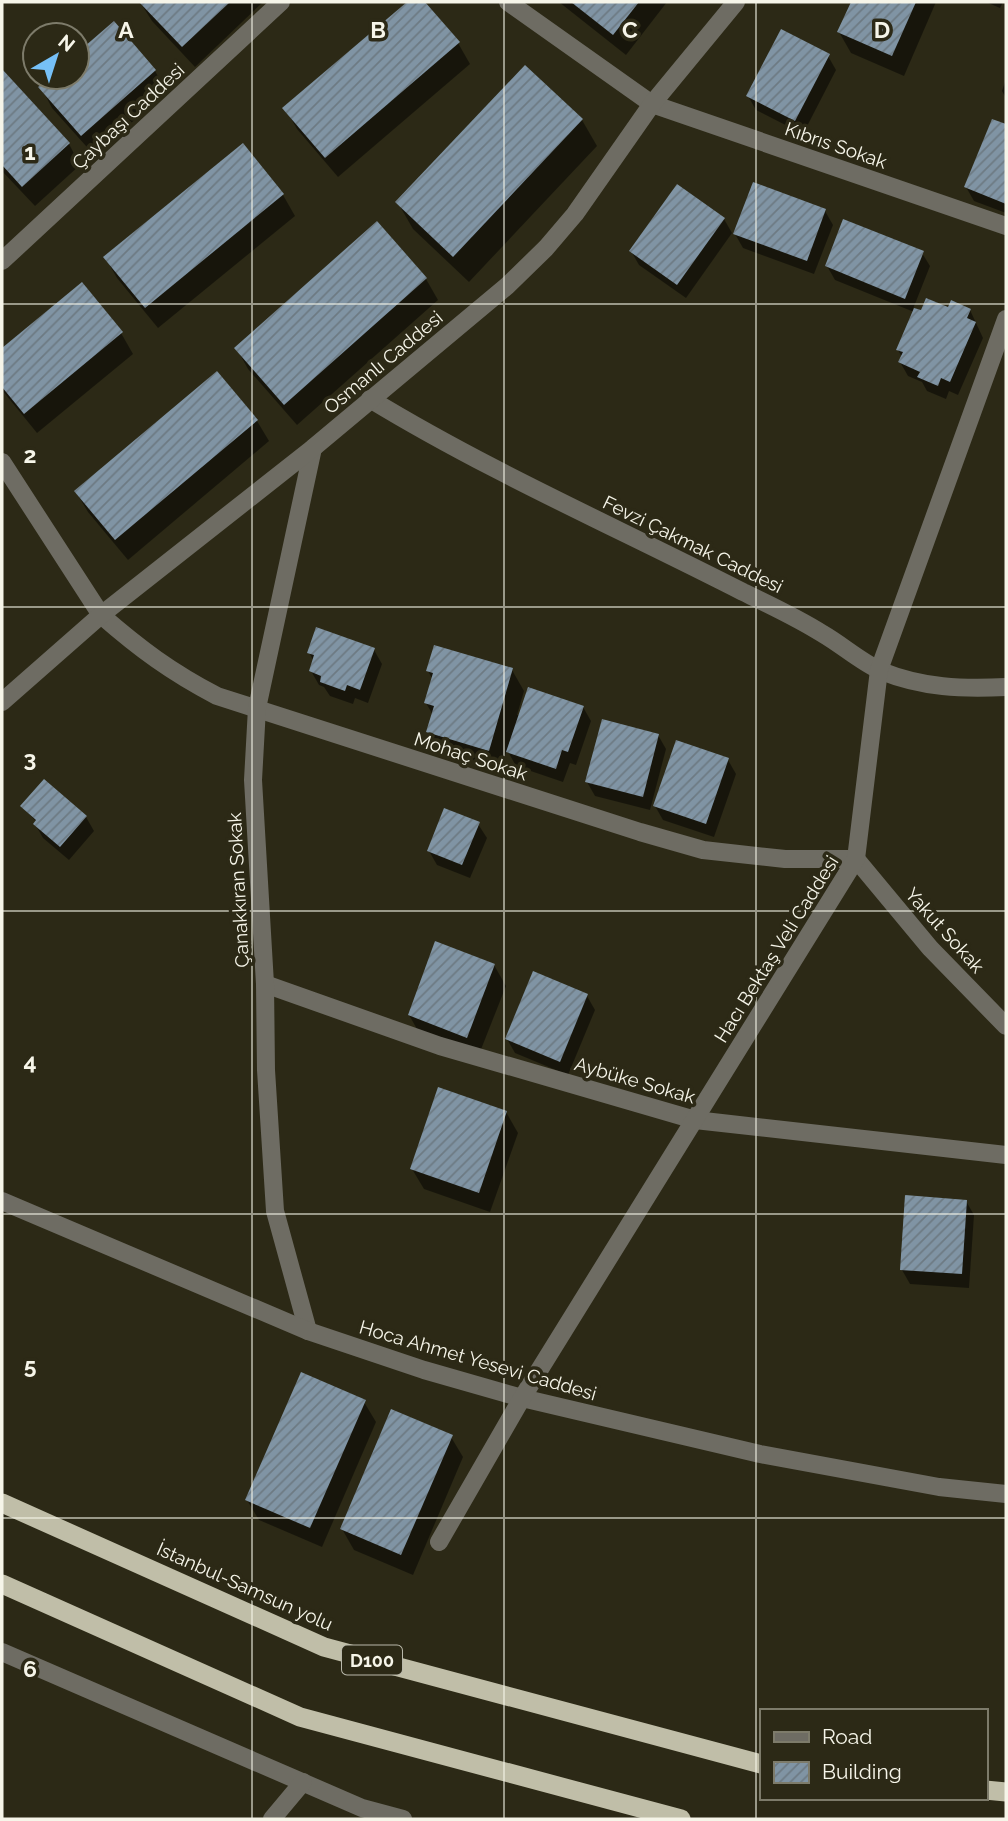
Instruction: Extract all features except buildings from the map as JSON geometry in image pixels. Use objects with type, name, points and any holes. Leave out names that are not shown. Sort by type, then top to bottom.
[{"type":"highway","name":"İstanbul-Samsun yolu","points":[[2,1503],[324,1647],[760,1764]]},
{"type":"highway","points":[[2,1584],[300,1717],[681,1819]]},
{"type":"highway","points":[[987,1790],[1006,1793]]},
{"type":"street","name":"Çaybaşı Caddesi","points":[[2,261],[281,2]]},
{"type":"street","name":"Kıbrıs Sokak","points":[[508,2],[652,104],[1006,226]]},
{"type":"street","name":"Osmanlı Caddesi","points":[[2,702],[101,615],[313,448],[507,286],[546,248],[604,175],[652,104],[736,2]]},
{"type":"street","name":"Hacı Bektaş Veli Caddesi","points":[[439,1542],[522,1398],[856,859],[879,670],[1006,319]]},
{"type":"street","name":"Fevzi Çakmak Caddesi","points":[[370,400],[433,438],[767,604],[821,633],[879,670],[927,686],[1006,687]]},
{"type":"street","name":"Çanakkıran Sokak","points":[[307,1331],[275,1211],[253,780],[257,708],[313,448]]},
{"type":"street","name":"Mohaç Sokak","points":[[2,463],[101,615],[178,676],[217,696],[626,828],[703,850],[785,859],[856,859]]},
{"type":"street","name":"Yakut Sokak","points":[[856,859],[930,948],[1006,1026]]},
{"type":"street","name":"Aybüke Sokak","points":[[265,984],[440,1046],[695,1120],[1006,1155]]},
{"type":"street","name":"Hoca Ahmet Yesevi Caddesi","points":[[2,1201],[307,1331],[424,1370],[522,1398],[760,1454],[939,1487],[1006,1494]]},
{"type":"street","points":[[2,1652],[362,1808],[403,1819]]},
{"type":"street","points":[[272,1819],[303,1782]]}]
